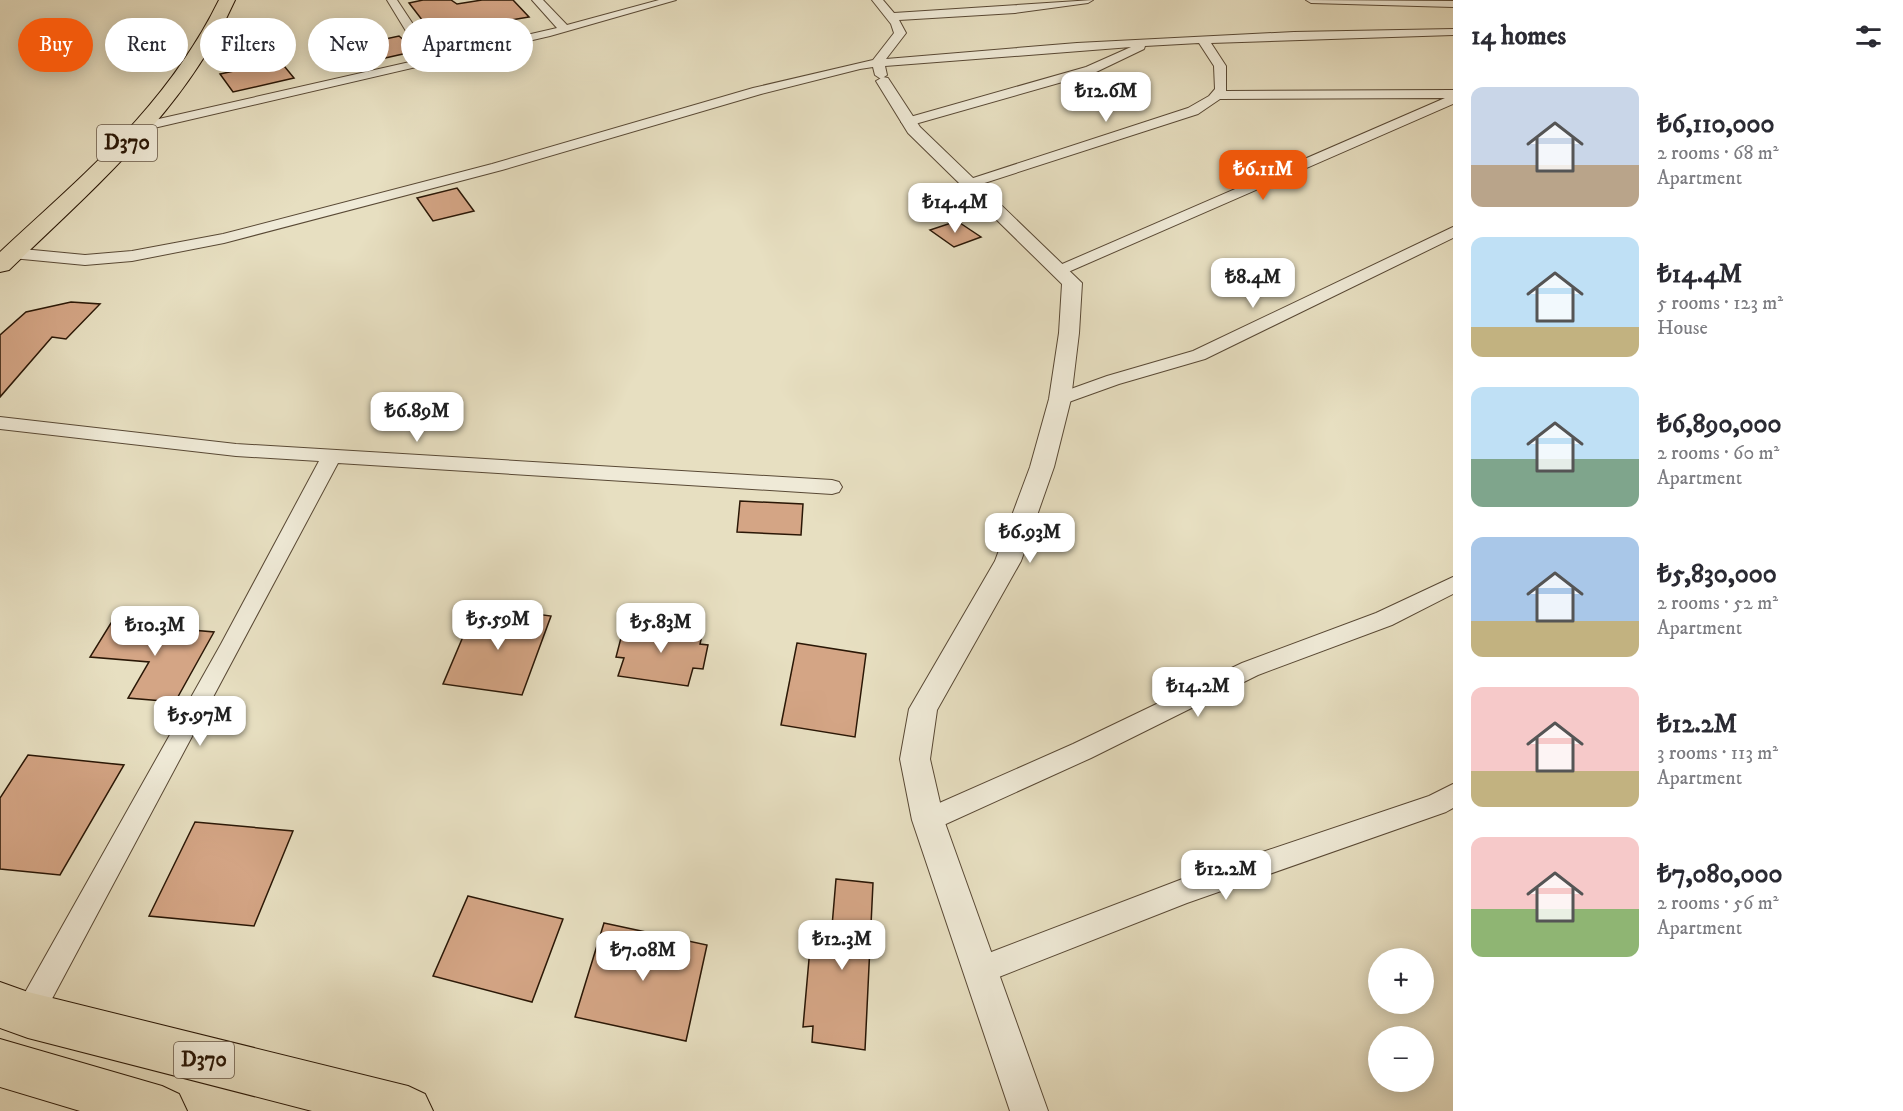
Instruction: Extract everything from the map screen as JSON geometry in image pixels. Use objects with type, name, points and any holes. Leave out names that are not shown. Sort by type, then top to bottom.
[{"type":"highway","points":[[188,36],[198,24],[207,0]]},
{"type":"highway","name":"D370","points":[[4,253],[141,127],[188,72],[221,17],[228,0]]},
{"type":"highway","name":"D370","points":[[4,253],[109,138],[136,103]]},
{"type":"highway","name":"D370","points":[[14,1010],[408,1111]]},
{"type":"highway","points":[[0,1063],[162,1111]]},
{"type":"street","points":[[392,0],[403,18]]},
{"type":"street","points":[[537,0],[564,29]]},
{"type":"street","points":[[533,36],[670,0]]},
{"type":"street","points":[[877,0],[891,16],[900,33],[878,61],[881,73],[908,122],[1072,283],[1069,333],[1060,399],[1042,466],[1008,561],[923,709],[915,759],[928,820],[1029,1111]]},
{"type":"street","points":[[891,16],[970,13],[1088,0]]},
{"type":"street","points":[[1311,0],[1453,4]]},
{"type":"street","points":[[4,253],[85,260],[132,256],[224,238],[497,167],[757,91],[860,65],[881,73],[1077,46],[1453,32]]},
{"type":"street","points":[[969,184],[1193,111],[1217,95],[1221,89],[1220,66],[1203,40]]},
{"type":"street","points":[[908,122],[1090,70],[1148,42]]},
{"type":"street","points":[[141,127],[401,67]]},
{"type":"street","points":[[1217,95],[1453,94]]},
{"type":"street","points":[[1059,271],[1453,99]]},
{"type":"street","points":[[1060,399],[1113,380],[1199,355],[1453,232]]},
{"type":"street","points":[[0,423],[236,450],[832,488]]},
{"type":"street","points":[[14,1010],[229,650],[332,456]]},
{"type":"street","points":[[928,820],[1082,751],[1250,669],[1384,619],[1453,585]]},
{"type":"street","points":[[981,970],[1185,891],[1437,804],[1453,795]]},
{"type":"building","points":[[423,0],[451,0],[457,4],[482,0],[513,0],[529,17],[421,18],[409,3]]},
{"type":"building","points":[[399,36],[401,38],[401,54],[389,57],[389,38]]},
{"type":"building","points":[[289,72],[294,78],[233,92],[220,74]]},
{"type":"building","points":[[457,188],[474,211],[433,221],[417,198]]},
{"type":"building","points":[[957,221],[981,237],[954,247],[930,230]]},
{"type":"building","points":[[71,302],[100,304],[66,339],[52,337],[0,397],[0,335],[26,312]]},
{"type":"building","points":[[740,501],[803,504],[801,535],[737,532]]},
{"type":"building","points":[[476,606],[551,616],[522,695],[443,684]]},
{"type":"building","points":[[634,622],[703,631],[700,644],[708,645],[703,669],[693,668],[688,686],[618,676],[624,658],[616,657],[622,634],[630,635]]},
{"type":"building","points":[[111,623],[214,632],[175,702],[128,698],[149,662],[90,657]]},
{"type":"building","points":[[797,643],[866,654],[855,737],[781,725]]},
{"type":"building","points":[[28,755],[124,765],[60,875],[0,869],[0,798]]},
{"type":"building","points":[[195,822],[293,831],[254,926],[149,916]]},
{"type":"building","points":[[836,879],[873,883],[865,1050],[812,1042],[813,1026],[803,1027],[810,948],[830,950]]},
{"type":"building","points":[[468,896],[563,919],[532,1002],[433,976]]},
{"type":"building","points":[[604,923],[707,945],[686,1041],[575,1017]]}]
